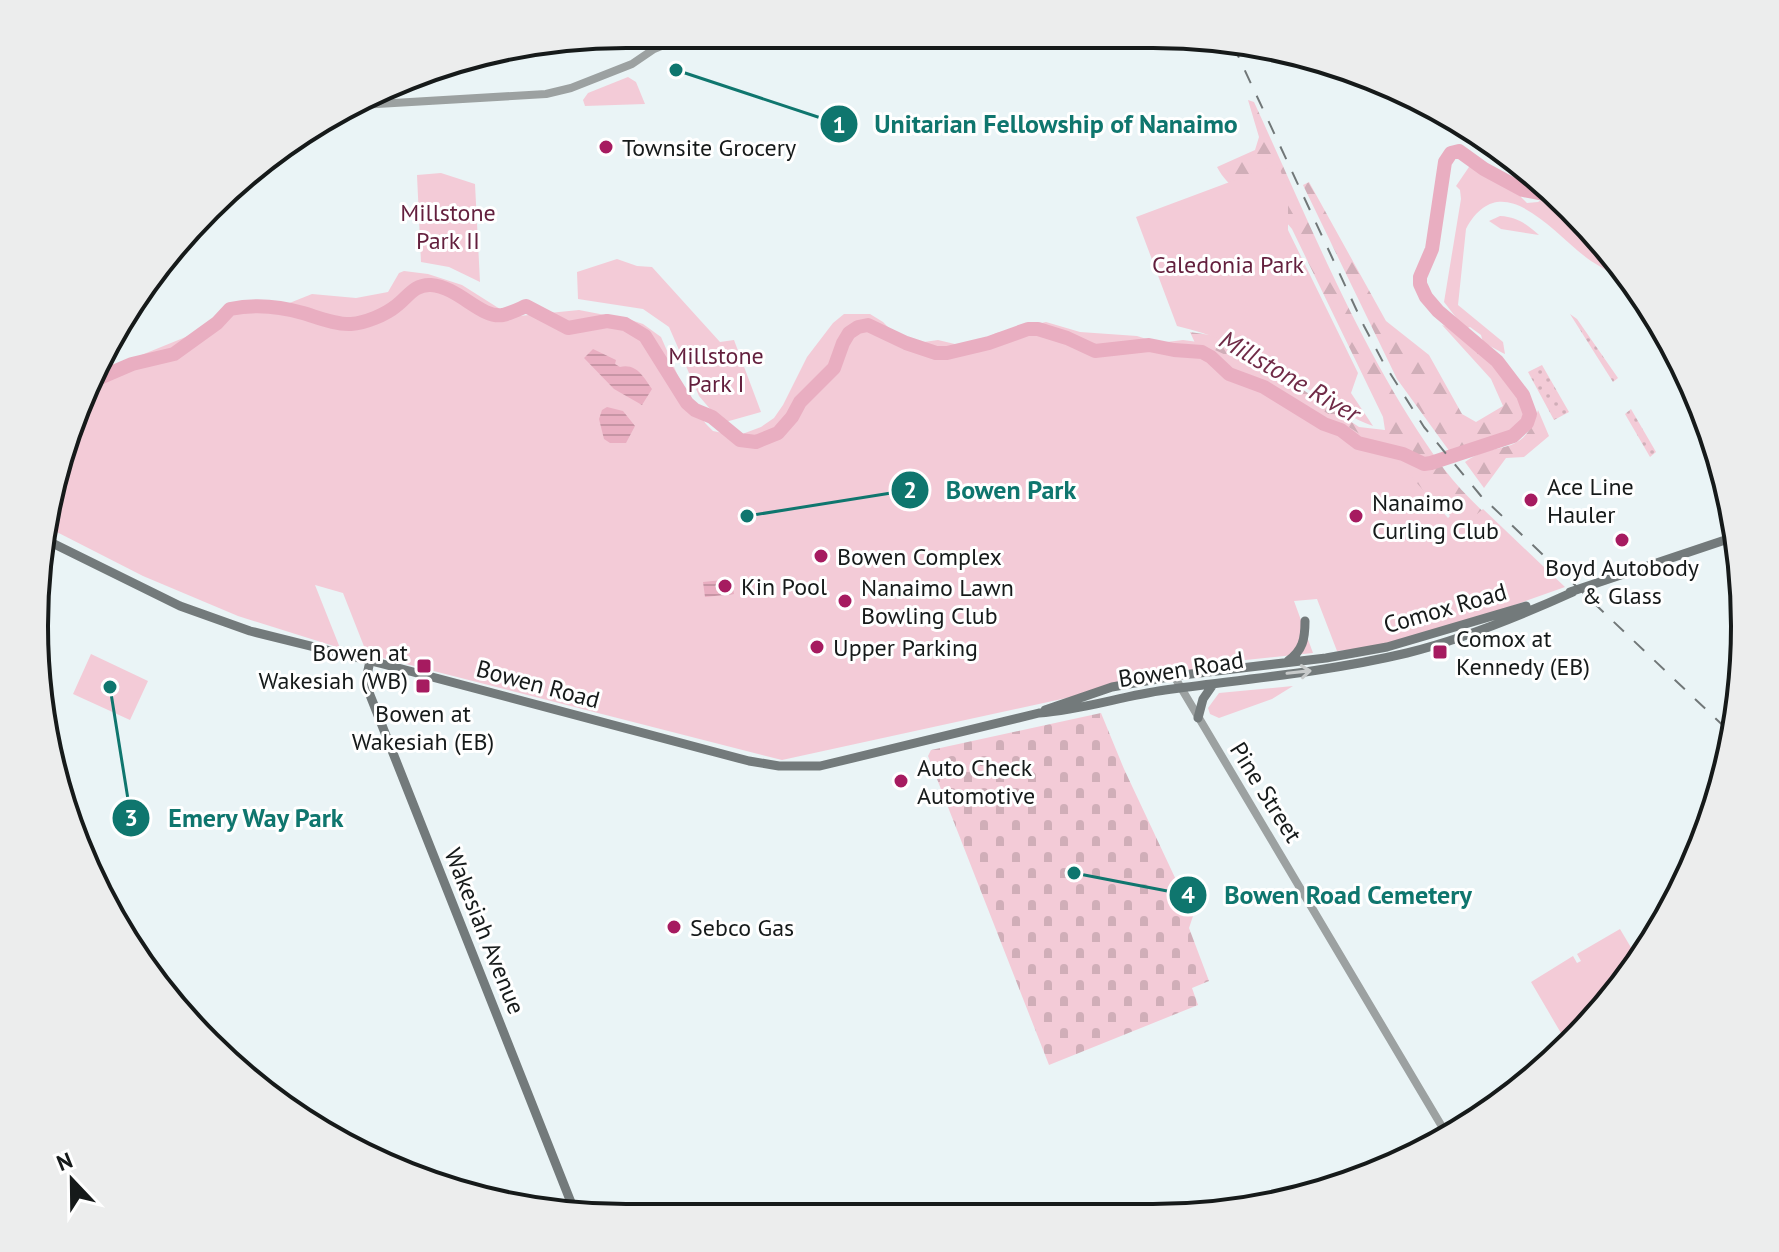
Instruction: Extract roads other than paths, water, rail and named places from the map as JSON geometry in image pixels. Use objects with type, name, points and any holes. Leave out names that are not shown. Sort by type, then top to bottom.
[{"type":"main road","name":"Comox Road","points":[[1326,658],[1387,647],[1573,592],[1724,540]]},
{"type":"main road","name":"Bowen Road","points":[[54,544],[180,606],[250,631],[749,761],[779,766],[820,766],[1039,713],[1067,712],[1120,698],[1330,668]]},
{"type":"main road","name":"Comox Road","points":[[1330,668],[1410,652],[1456,638],[1573,592]]},
{"type":"main road","points":[[1285,663],[1300,650],[1305,639],[1305,621]]},
{"type":"main road","name":"Bowen Road","points":[[1039,713],[1054,705],[1112,687],[1174,676],[1326,658]]},
{"type":"main road","name":"Wakesiah Avenue","points":[[370,661],[368,690],[570,1201]]},
{"type":"main road","points":[[1198,718],[1203,699],[1212,686]]},
{"type":"street","points":[[379,104],[546,94],[571,88],[632,64],[656,48]]},
{"type":"street","name":"Pine Street","points":[[1174,676],[1442,1127]]},
{"type":"waterway","name":"Millstone River","points":[[106,375],[132,364],[174,354],[217,323],[230,309],[276,307],[351,324],[381,315],[416,289],[431,285],[451,291],[495,315],[526,306],[568,328],[607,321],[625,324],[645,336],[687,403],[712,417],[740,440],[756,442],[778,433],[800,402],[834,368],[843,343],[849,333],[858,327],[868,325],[936,353],[947,353],[1028,329],[1038,329],[1095,351],[1149,345],[1202,352],[1229,374],[1264,387],[1324,424],[1341,430],[1358,443],[1403,454],[1424,464],[1513,436],[1527,423],[1530,414],[1523,395],[1497,361],[1438,311],[1420,284],[1432,249],[1445,162],[1451,153],[1459,151],[1484,169],[1523,190],[1536,192]]},
{"type":"railway","points":[[1237,54],[1364,326],[1424,427],[1481,496],[1722,725]]},
{"type":"place","name":"Unitarian Fellowship of Nanaimo","points":[[676,70]]},
{"type":"place","name":"Townsite Grocery","points":[[606,147]]},
{"type":"place","name":"Ace Line Hauler","points":[[1531,500]]},
{"type":"place","name":"Bowen Park","points":[[747,516]]},
{"type":"place","name":"Nanaimo Curling Club","points":[[1356,516]]},
{"type":"place","name":"Boyd Autobody & Glass","points":[[1622,540]]},
{"type":"place","name":"Bowen Complex","points":[[821,556]]},
{"type":"place","name":"Kin Pool","points":[[725,586]]},
{"type":"place","name":"Nanaimo Lawn Bowling Club","points":[[845,601]]},
{"type":"place","name":"Upper Parking","points":[[817,647]]},
{"type":"place","name":"Comox at Kennedy (EB)","points":[[1440,652]]},
{"type":"place","name":"Bowen at Wakesiah (WB)","points":[[424,666]]},
{"type":"place","name":"Bowen at Wakesiah (EB)","points":[[423,686]]},
{"type":"place","name":"Emery Way Park","points":[[110,687]]},
{"type":"place","name":"Auto Check Automotive","points":[[901,781]]},
{"type":"place","name":"Bowen Road Cemetery","points":[[1074,873]]},
{"type":"place","name":"Sebco Gas","points":[[674,927]]},
{"type":"park label","name":"Millstone Park II","points":[[448,226]]},
{"type":"park label","name":"Caledonia Park","points":[[1228,264]]},
{"type":"park label","name":"Millstone Park I","points":[[716,369]]}]
